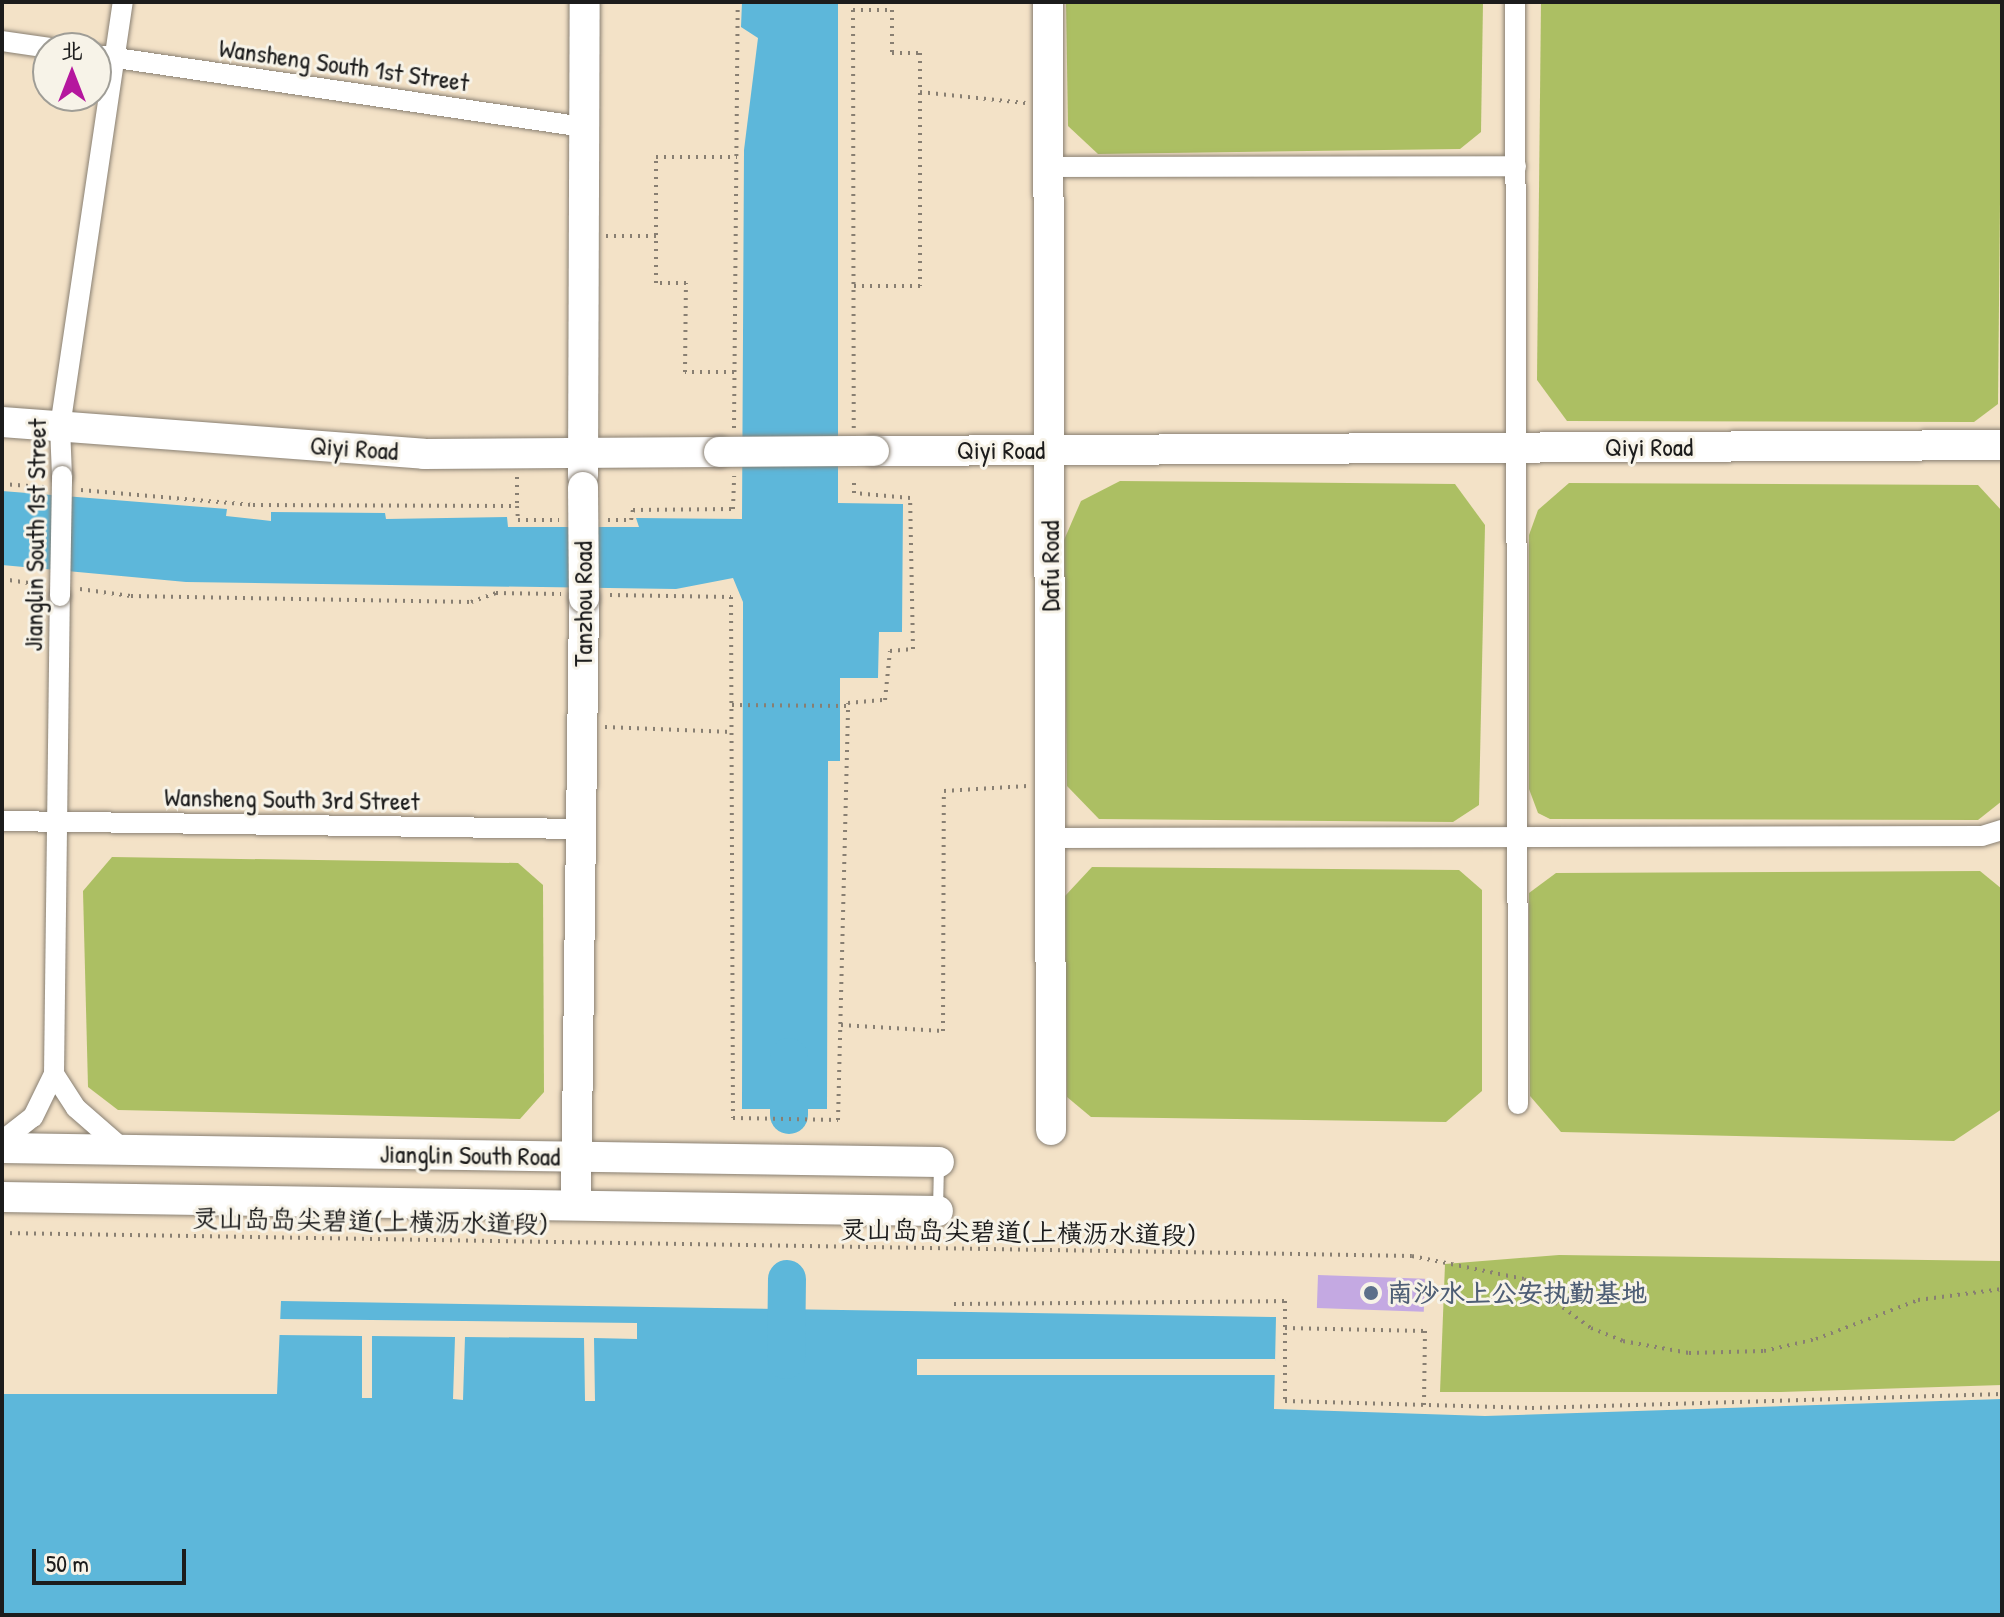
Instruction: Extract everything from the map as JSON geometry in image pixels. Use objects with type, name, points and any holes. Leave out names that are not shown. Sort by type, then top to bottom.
[{"type":"street","name":"Jianglin South 1st Street","points":[[112,37],[123,2]]},
{"type":"street","name":"Tanzhou Road","points":[[576,1205],[582,726],[588,596],[583,487],[585,2]]},
{"type":"street","name":"Dafu Road","points":[[1048,2],[1051,1130]]},
{"type":"street","points":[[1515,2],[1518,1104]]},
{"type":"street","points":[[2,41],[32,45]]},
{"type":"street","name":"Wansheng South 1st Street","points":[[112,57],[585,127]]},
{"type":"street","name":"Jianglin South 1st Street","points":[[54,1074],[60,427],[99,112]]},
{"type":"street","points":[[1049,167],[1516,166]]},
{"type":"street","name":"Qiyi Road","points":[[2,422],[424,454],[583,455],[729,449],[860,452],[2002,445]]},
{"type":"street","name":"Wansheng South 3rd Street","points":[[2,821],[581,829]]},
{"type":"street","points":[[1050,838],[1992,833],[2002,845]]},
{"type":"street","points":[[2,1141],[33,1117],[54,1074]]},
{"type":"street","points":[[54,1074],[76,1108],[123,1149]]},
{"type":"street","name":"Jianglin South Road","points":[[2,1148],[939,1162]]},
{"type":"street","name":"Jianglin South Road","points":[[2,1197],[938,1211]]},
{"type":"lane","points":[[938,1211],[939,1162]]},
{"type":"path","points":[[603,520],[631,520],[633,510],[733,509],[729,449],[735,372],[738,2]]},
{"type":"path","points":[[732,705],[848,706],[885,700],[890,651],[913,649],[910,498],[854,493],[860,452],[853,286],[853,2]]},
{"type":"path","points":[[853,10],[892,10],[892,53],[920,53],[920,286],[853,286]]},
{"type":"path","points":[[920,92],[1049,105]]},
{"type":"path","points":[[735,372],[685,372],[686,283],[656,283],[656,157],[737,157]]},
{"type":"path","points":[[584,236],[656,236]]},
{"type":"path","points":[[2,484],[58,484],[253,505],[517,506],[518,520],[575,520]]},
{"type":"path","points":[[2,579],[60,590],[131,596],[471,602],[496,593],[731,597],[733,1118],[838,1120],[848,706]]},
{"type":"path","points":[[582,726],[732,732]]},
{"type":"path","points":[[841,1025],[943,1031],[944,791],[1050,784]]},
{"type":"path","name":"灵山岛岛尖碧道(上横沥水道段)","points":[[2,1233],[1412,1256],[1524,1279],[1591,1328],[1623,1341],[1689,1353],[1764,1351],[1816,1339],[1918,1300],[2002,1289]]},
{"type":"path","points":[[954,1304],[1285,1301],[1285,1401],[1532,1408],[2002,1394]]},
{"type":"path","points":[[1285,1328],[1425,1331],[1424,1405]]},
{"type":"green space","points":[[1066,2],[1483,2],[1481,132],[1460,149],[1098,154],[1068,126]]},
{"type":"green space","points":[[1541,2],[2002,2],[1998,404],[1974,422],[1567,421],[1537,380]]},
{"type":"green space","points":[[1120,481],[1455,484],[1485,525],[1479,805],[1453,822],[1099,819],[1067,786],[1064,540],[1081,501]]},
{"type":"green space","points":[[1569,483],[1978,485],[2002,511],[2002,801],[1978,820],[1550,819],[1538,813],[1529,789],[1529,535],[1538,510]]},
{"type":"green space","points":[[112,857],[518,863],[543,885],[544,1092],[520,1119],[118,1110],[88,1087],[83,891]]},
{"type":"green space","points":[[1092,867],[1459,870],[1482,890],[1482,1091],[1446,1122],[1091,1117],[1067,1097],[1065,896]]},
{"type":"green space","points":[[1980,871],[2002,889],[2002,1109],[1954,1141],[1561,1132],[1530,1096],[1529,893],[1556,873]]},
{"type":"green space","points":[[1559,1255],[2002,1261],[2002,1385],[1781,1392],[1440,1392],[1445,1264]]},
{"type":"water","points":[[742,2],[838,2],[838,503],[903,504],[902,632],[879,632],[878,678],[840,678],[840,761],[828,761],[827,1109],[742,1109],[743,602],[733,578],[676,589],[186,582],[2,565],[2,491],[227,509],[226,516],[271,521],[271,512],[385,513],[386,519],[507,517],[508,527],[639,527],[636,518],[742,519],[744,150],[758,38],[741,27]]},
{"type":"water","points":[[281,1301],[1276,1317],[1274,1409],[1485,1416],[2002,1399],[2002,1615],[2,1615],[2,1394],[277,1394]]},
{"type":"pier","points":[[279,1319],[637,1323],[637,1339],[594,1338],[595,1401],[585,1401],[584,1338],[465,1337],[463,1400],[453,1399],[455,1337],[372,1336],[372,1398],[362,1398],[362,1336],[279,1335]]},
{"type":"pier","points":[[917,1359],[1275,1359],[1275,1375],[917,1375]]},
{"type":"building","name":"南沙水上公安执勤基地","points":[[1318,1275],[1425,1279],[1424,1312],[1317,1308]]},
{"type":"waterway","points":[[789,1057],[789,1115]]},
{"type":"waterway","points":[[786,1360],[787,1279]]},
{"type":"place","name":"南沙水上公安执勤基地","points":[[1371,1293]]}]
